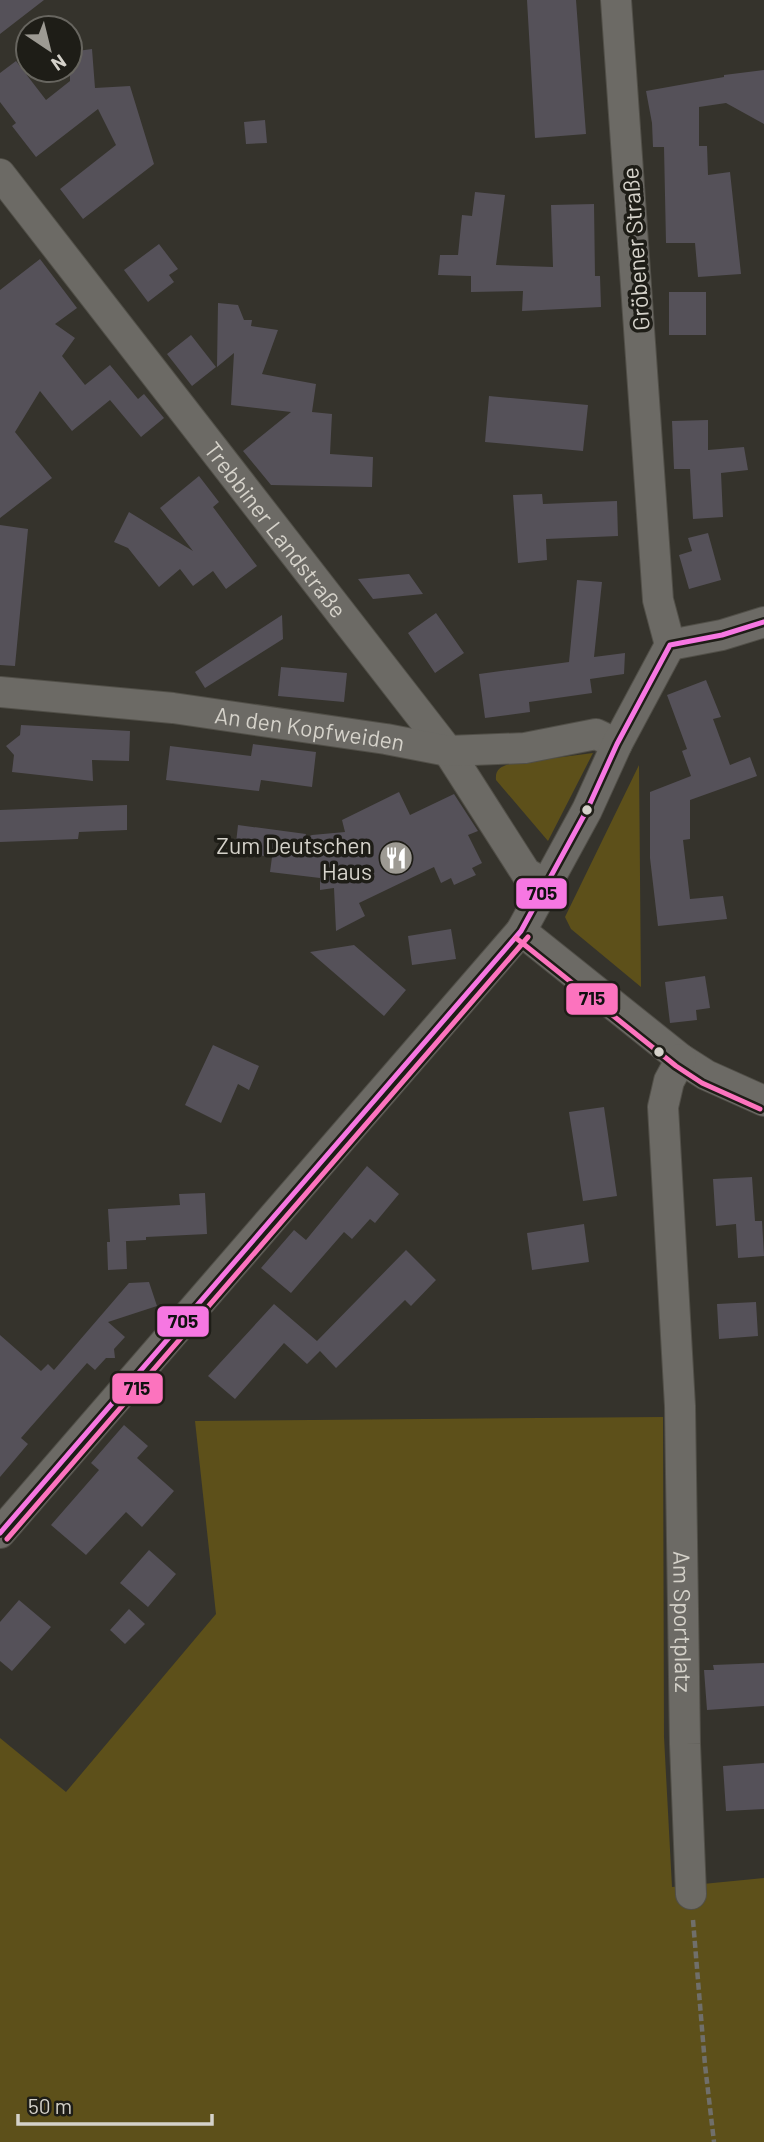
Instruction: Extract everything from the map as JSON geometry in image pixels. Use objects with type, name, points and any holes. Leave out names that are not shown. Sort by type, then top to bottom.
[{"type":"street","name":"Gröbener Straße","points":[[617,0],[658,600],[670,645]]},
{"type":"street","name":"Trebbiner Landstraße","points":[[0,174],[448,751],[526,873],[547,886]]},
{"type":"street","points":[[0,1533],[521,930],[587,810],[617,744],[670,645],[722,635],[764,622]]},
{"type":"street","name":"An den Kopfweiden","points":[[0,692],[173,708],[386,739],[448,751],[525,748],[596,734],[617,744]]},
{"type":"street","points":[[521,930],[681,1059],[706,1075],[764,1101]]},
{"type":"street","name":"Am Sportplatz","points":[[681,1059],[669,1081],[663,1108],[680,1406],[685,1744],[691,1894]]},
{"type":"path","points":[[691,1894],[705,2065],[715,2142]]},
{"type":"shaded area","points":[[593,753],[548,841],[496,780],[499,769],[509,764]]},
{"type":"shaded area","points":[[639,765],[641,987],[571,929],[565,917]]},
{"type":"shaded area","points":[[663,1417],[664,1737],[672,1887],[764,1878],[764,2142],[0,2142],[0,1738],[66,1792],[216,1614],[195,1421]]},
{"type":"building","points":[[0,0],[44,0],[26,14],[14,14],[14,23],[0,34]]},
{"type":"building","points":[[527,0],[576,0],[586,134],[535,138]]},
{"type":"building","points":[[92,49],[95,88],[130,86],[154,164],[83,219],[60,189],[116,145],[98,109],[36,157],[12,126],[16,123],[0,102],[0,73],[14,62],[14,84],[34,84],[46,100],[66,84],[84,84],[84,50]]},
{"type":"building","points":[[764,70],[764,124],[726,103],[699,107],[699,146],[707,146],[708,175],[730,172],[741,274],[698,277],[695,243],[666,243],[664,147],[653,147],[646,91]]},
{"type":"building","points":[[265,120],[267,143],[246,144],[244,122]]},
{"type":"building","points":[[475,192],[505,195],[496,265],[553,267],[551,205],[594,204],[595,276],[600,276],[601,307],[522,311],[523,291],[471,292],[471,276],[438,275],[440,255],[458,255],[462,215],[472,216]]},
{"type":"building","points":[[159,244],[178,269],[169,275],[174,282],[148,302],[124,270]]},
{"type":"building","points":[[40,259],[77,308],[55,324],[75,338],[62,356],[85,385],[110,365],[138,399],[144,394],[164,418],[141,437],[110,400],[72,431],[40,391],[15,432],[52,478],[0,518],[0,290]]},
{"type":"building","points":[[669,292],[706,292],[706,335],[669,335]]},
{"type":"building","points":[[218,303],[238,305],[244,320],[252,320],[251,326],[278,330],[262,374],[316,384],[312,412],[332,414],[330,454],[373,457],[372,487],[271,485],[243,451],[291,412],[231,405],[234,353],[217,367]]},
{"type":"building","points":[[191,335],[216,367],[192,386],[167,354]]},
{"type":"building","points":[[489,396],[588,405],[583,451],[485,442]]},
{"type":"building","points":[[708,420],[708,450],[744,447],[748,470],[721,473],[723,517],[693,519],[690,469],[674,469],[672,421]]},
{"type":"building","points":[[199,476],[219,502],[213,507],[257,566],[226,589],[213,571],[193,586],[180,569],[159,587],[128,548],[114,542],[129,512],[193,551],[160,508]]},
{"type":"building","points":[[542,494],[543,504],[617,501],[618,536],[546,539],[547,560],[518,563],[513,495]]},
{"type":"building","points":[[0,525],[28,529],[15,666],[0,665]]},
{"type":"building","points":[[708,533],[721,580],[689,589],[679,555],[692,551],[688,538]]},
{"type":"building","points":[[409,574],[423,594],[373,599],[358,579]]},
{"type":"building","points":[[577,580],[602,582],[594,657],[625,653],[624,674],[590,679],[592,693],[529,702],[530,712],[485,718],[479,674],[569,662]]},
{"type":"building","points":[[436,613],[464,653],[435,673],[408,633]]},
{"type":"building","points":[[282,615],[283,639],[205,688],[195,672]]},
{"type":"building","points":[[281,667],[347,673],[344,702],[278,696]]},
{"type":"building","points":[[706,680],[721,717],[713,719],[730,765],[750,757],[757,776],[690,800],[690,839],[683,840],[690,899],[723,896],[727,919],[658,926],[650,858],[650,792],[691,776],[682,751],[687,749],[667,695]]},
{"type":"building","points":[[21,725],[130,731],[129,761],[92,760],[93,781],[12,772],[14,755],[6,746],[20,735]]},
{"type":"building","points":[[253,744],[316,752],[312,787],[261,780],[259,791],[166,780],[170,746],[251,756]]},
{"type":"building","name":"Zum Deutschen Haus","points":[[399,792],[410,815],[454,794],[478,831],[468,835],[482,863],[472,868],[476,875],[454,885],[451,878],[441,883],[434,867],[359,903],[365,916],[336,931],[334,888],[320,890],[320,878],[270,872],[272,857],[235,852],[238,825],[306,834],[305,838],[345,832],[342,820]]},
{"type":"building","points":[[127,805],[127,830],[79,832],[78,839],[0,842],[0,810]]},
{"type":"building","points":[[451,929],[456,959],[412,965],[408,936]]},
{"type":"building","points":[[354,945],[406,990],[384,1016],[310,952]]},
{"type":"building","points":[[705,976],[710,1008],[696,1010],[697,1020],[670,1023],[665,982]]},
{"type":"building","points":[[213,1045],[259,1066],[249,1090],[238,1084],[221,1123],[185,1105]]},
{"type":"building","points":[[604,1107],[617,1196],[583,1201],[569,1112]]},
{"type":"building","points":[[367,1166],[399,1194],[375,1223],[370,1219],[352,1239],[344,1232],[291,1293],[261,1268],[294,1230],[306,1240]]},
{"type":"building","points":[[752,1177],[755,1221],[762,1221],[764,1256],[738,1258],[736,1224],[716,1226],[713,1179]]},
{"type":"building","points":[[205,1193],[207,1234],[110,1242],[108,1209],[180,1205],[179,1194]]},
{"type":"building","points":[[584,1224],[589,1262],[532,1270],[527,1233]]},
{"type":"building","points":[[126,1241],[127,1269],[108,1270],[107,1242]]},
{"type":"building","points":[[406,1250],[436,1280],[411,1306],[405,1300],[336,1368],[320,1351],[307,1364],[284,1343],[235,1399],[208,1376],[274,1304],[317,1341]]},
{"type":"building","points":[[149,1282],[157,1306],[108,1322],[125,1337],[114,1349],[115,1358],[106,1358],[95,1370],[87,1363],[21,1438],[28,1444],[0,1477],[0,1335],[41,1371],[48,1364],[54,1370],[129,1283]]},
{"type":"building","points":[[756,1302],[758,1336],[719,1339],[717,1304]]},
{"type":"building","points":[[124,1425],[148,1446],[137,1458],[174,1491],[142,1527],[126,1512],[86,1555],[51,1525],[99,1470],[91,1463]]},
{"type":"building","points":[[149,1550],[176,1574],[148,1607],[120,1583]]},
{"type":"building","points":[[19,1600],[51,1627],[12,1671],[0,1661],[0,1622]]},
{"type":"building","points":[[129,1609],[145,1624],[125,1644],[110,1630]]},
{"type":"building","points":[[764,1663],[764,1706],[707,1710],[704,1670],[714,1670],[713,1665]]},
{"type":"building","points":[[764,1763],[764,1809],[726,1811],[723,1766]]},
{"type":"transit line","name":"705","points":[[670,645],[722,635],[764,622]]},
{"type":"transit line","name":"705","points":[[0,1533],[521,931],[587,810],[617,744],[670,645]]},
{"type":"transit line","name":"715","points":[[7,1539],[528,937]]},
{"type":"transit line","name":"715","points":[[516,938],[676,1066],[702,1083],[760,1109]]},
{"type":"place","name":"Zum Deutschen Haus","points":[[396,858]]}]
